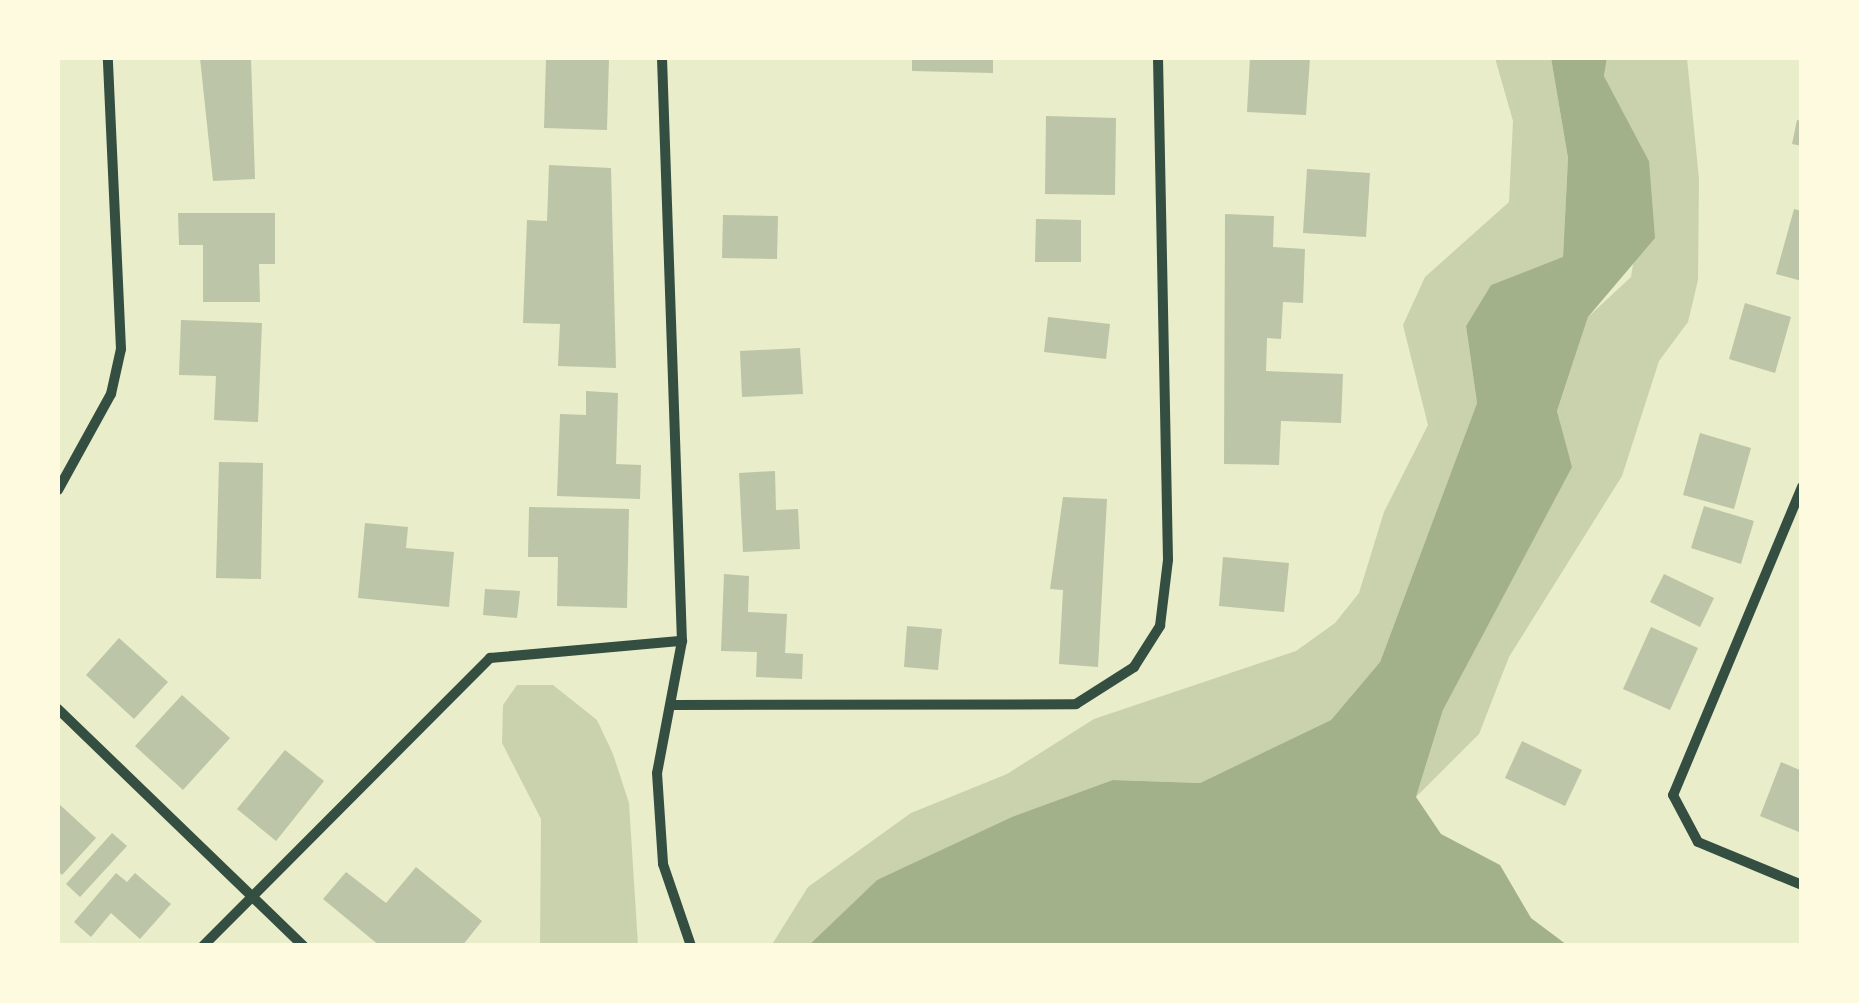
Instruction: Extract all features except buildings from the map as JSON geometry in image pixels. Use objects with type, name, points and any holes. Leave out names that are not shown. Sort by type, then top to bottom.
[{"type":"street","points":[[58,490],[111,394],[121,349],[108,58]]},
{"type":"street","points":[[662,58],[682,641],[674,705],[658,773],[663,864],[691,946]]},
{"type":"street","points":[[674,705],[1076,704],[1134,667],[1160,626],[1168,560],[1158,58]]},
{"type":"street","points":[[1802,488],[1673,795],[1698,842],[1802,886]]},
{"type":"street","points":[[203,946],[490,658],[682,641]]},
{"type":"street","points":[[58,708],[303,946]]},
{"type":"shaded area","points":[[1495,58],[1551,58],[1568,158],[1563,258],[1491,285],[1466,326],[1477,403],[1380,662],[1331,720],[1200,783],[1113,780],[877,880],[809,945],[771,946],[808,887],[911,813],[1007,774],[1094,719],[1296,651],[1335,623],[1359,593],[1384,512],[1428,425],[1403,325],[1425,277],[1509,202],[1513,121]]},
{"type":"shaded area","points":[[1551,58],[1607,58],[1604,76],[1649,161],[1655,238],[1588,317],[1557,411],[1572,467],[1443,710],[1416,797],[1441,834],[1500,865],[1531,918],[1567,945],[809,945],[877,880],[1012,817],[1113,780],[1200,783],[1331,720],[1380,662],[1477,403],[1466,326],[1491,285],[1563,257],[1568,158]]},
{"type":"shaded area","points":[[1607,58],[1687,58],[1699,179],[1698,280],[1688,322],[1659,361],[1622,476],[1509,657],[1479,734],[1416,797],[1443,710],[1571,467],[1557,411],[1588,317],[1631,277],[1649,161],[1604,76]]},
{"type":"shaded area","points":[[517,685],[553,685],[597,720],[613,754],[629,803],[638,945],[540,945],[541,819],[502,743],[503,705]]}]
